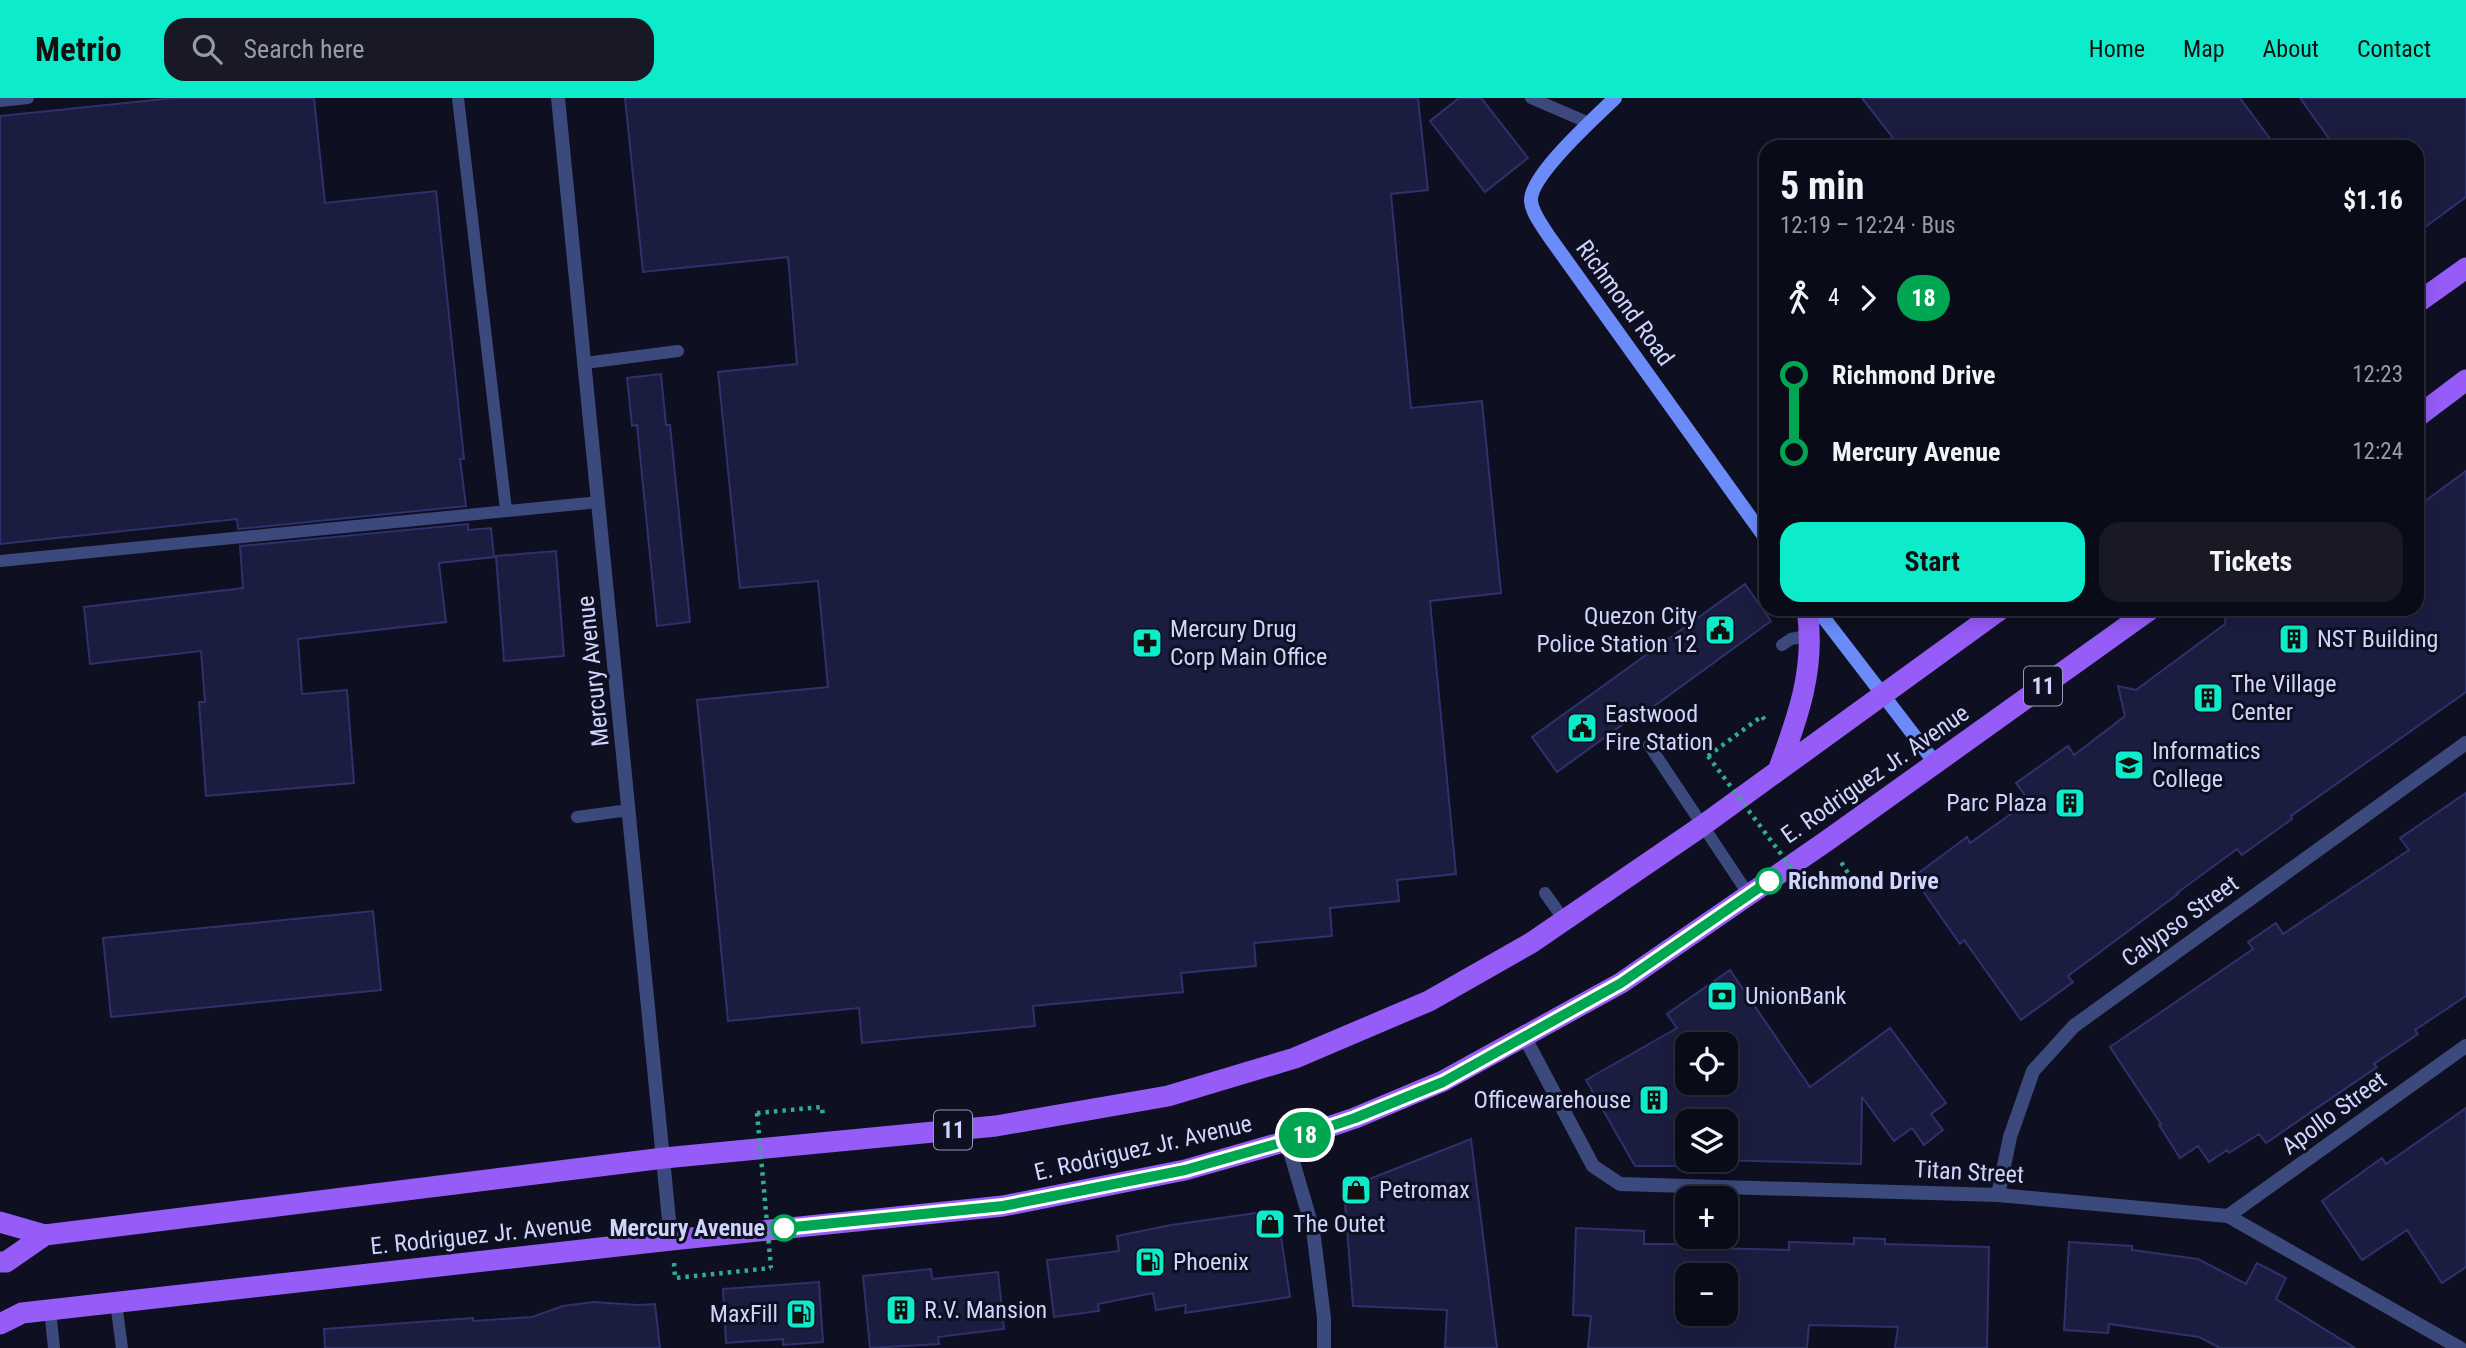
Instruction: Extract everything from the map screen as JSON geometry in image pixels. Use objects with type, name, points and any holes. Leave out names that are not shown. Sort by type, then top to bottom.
[{"type":"main road","points":[[2424,298],[2466,268]]},
{"type":"main road","points":[[2424,412],[2466,380]]},
{"type":"main road","points":[[1777,771],[1802,705],[1811,635],[1808,616]]},
{"type":"main road","name":"E. Rodriguez Jr. Avenue","points":[[0,1222],[45,1235],[664,1158],[996,1126],[1168,1096],[1295,1058],[1429,1001],[1531,943],[1702,826],[1991,616]]},
{"type":"main road","name":"E. Rodriguez Jr. Avenue","points":[[0,1324],[22,1313],[671,1240],[1003,1206],[1185,1170],[1287,1141],[1355,1118],[1443,1082],[1621,983],[1936,764],[2141,616]]},
{"type":"main road","name":"11","points":[[0,1262],[6,1262],[45,1235]]},
{"type":"main road","name":"11","points":[[0,1307],[22,1313]]},
{"type":"street","name":"Mercury Avenue","points":[[558,98],[671,1240]]},
{"type":"street","name":"Richmond Road","points":[[1615,98],[1538,181],[1532,194],[1533,208],[1548,235],[1759,528]]},
{"type":"street","points":[[1822,616],[1936,764]]},
{"type":"street","name":"Calypso Street","points":[[1998,1195],[2010,1137],[2033,1071],[2074,1026],[2466,743]]},
{"type":"street","name":"Titan Street","points":[[1524,1036],[1592,1166],[1620,1184],[1998,1195],[2228,1216],[2463,1347]]},
{"type":"street","name":"Apollo Street","points":[[2228,1216],[2466,1046]]},
{"type":"street","points":[[1287,1141],[1313,1230],[1324,1318],[1324,1348]]},
{"type":"lane","points":[[0,101],[28,98]]},
{"type":"lane","points":[[458,98],[506,510]]},
{"type":"lane","points":[[1531,98],[1589,123]]},
{"type":"lane","points":[[585,363],[678,351]]},
{"type":"lane","points":[[0,561],[599,502]]},
{"type":"lane","points":[[1782,645],[1791,639],[1811,635]]},
{"type":"lane","points":[[1649,744],[1749,895]]},
{"type":"lane","points":[[577,817],[629,810]]},
{"type":"lane","points":[[1545,893],[1564,920]]},
{"type":"lane","points":[[116,1303],[122,1348]]},
{"type":"lane","points":[[50,1310],[54,1348]]},
{"type":"path","points":[[1766,722],[1762,716],[1708,756],[1807,889],[1822,877],[1830,889]]},
{"type":"path","points":[[675,1278],[771,1268],[757,1113],[822,1107]]},
{"type":"building","points":[[174,98],[314,98],[325,203],[436,191],[464,459],[460,459],[466,506],[238,529],[237,519],[0,544],[0,116]]},
{"type":"building","points":[[625,98],[1418,98],[1428,190],[1391,194],[1411,408],[1482,401],[1501,593],[1430,601],[1456,874],[1397,880],[1399,901],[1330,908],[1332,936],[1254,943],[1256,966],[1181,973],[1183,992],[1033,1006],[1035,1026],[862,1043],[859,1008],[728,1021],[697,700],[828,687],[818,581],[740,588],[718,372],[797,364],[788,257],[643,272]]},
{"type":"building","points":[[1459,98],[1481,98],[1528,158],[1485,192],[1430,121]]},
{"type":"building","points":[[1862,98],[2240,98],[2271,140],[1895,140]]},
{"type":"building","points":[[2300,98],[2466,98],[2466,197],[2424,228],[2424,140],[2330,140]]},
{"type":"building","points":[[661,374],[666,425],[670,425],[690,622],[657,626],[637,425],[632,426],[627,378]]},
{"type":"building","points":[[2466,471],[2466,692],[2291,816],[2292,819],[2242,855],[2237,849],[2177,893],[2068,976],[2073,982],[2021,1020],[1964,940],[1960,944],[1913,877],[1967,837],[1970,843],[2029,801],[2016,783],[2068,746],[2074,755],[2125,716],[2118,686],[2136,690],[2225,624],[2226,616],[2424,616],[2424,502]]},
{"type":"building","points":[[468,524],[468,530],[491,528],[494,557],[439,563],[446,622],[298,639],[302,694],[347,690],[354,783],[206,796],[199,702],[205,702],[201,651],[90,664],[84,607],[243,588],[240,546]]},
{"type":"building","points":[[556,551],[564,656],[504,661],[496,556]]},
{"type":"building","points":[[1745,584],[1759,604],[1759,616],[1767,616],[1771,621],[1635,720],[1633,717],[1557,772],[1532,737]]},
{"type":"building","points":[[2466,793],[2466,996],[2415,1030],[2418,1034],[2374,1064],[2377,1067],[2266,1143],[2259,1134],[2209,1162],[2198,1146],[2180,1158],[2110,1047],[2253,949],[2248,942],[2276,923],[2283,934],[2409,850],[2400,838]]},
{"type":"building","points":[[373,911],[381,990],[111,1017],[103,938]]},
{"type":"building","points":[[1730,970],[1810,1087],[1890,1028],[1946,1103],[1931,1114],[1943,1130],[1924,1145],[1912,1128],[1894,1141],[1862,1097],[1861,1164],[1738,1160],[1738,1109],[1675,1109],[1675,1166],[1635,1166],[1586,1080],[1677,1028],[1667,1014]]},
{"type":"building","points":[[2466,1108],[2466,1267],[2442,1283],[2407,1230],[2362,1260],[2322,1201],[2382,1158],[2386,1164]]},
{"type":"building","points":[[1471,1139],[1497,1348],[1445,1348],[1447,1310],[1353,1306],[1344,1189]]},
{"type":"building","points":[[1277,1210],[1290,1297],[1185,1313],[1186,1305],[1156,1310],[1153,1293],[1098,1304],[1099,1311],[1054,1317],[1047,1260],[1119,1251],[1117,1236],[1171,1225]]},
{"type":"building","points":[[1576,1228],[1644,1231],[1644,1244],[1675,1244],[1675,1249],[1789,1250],[1789,1242],[1854,1244],[1854,1238],[1885,1239],[1885,1244],[1989,1247],[1987,1348],[1895,1348],[1898,1327],[1809,1325],[1807,1348],[1588,1348],[1591,1316],[1573,1315]]},
{"type":"building","points":[[2069,1242],[2132,1246],[2132,1250],[2198,1259],[2246,1284],[2257,1263],[2286,1278],[2276,1299],[2355,1348],[2220,1348],[2199,1337],[2109,1324],[2108,1333],[2064,1330]]},
{"type":"building","points":[[931,1269],[932,1279],[998,1272],[1004,1329],[938,1337],[939,1344],[870,1348],[863,1276]]},
{"type":"building","points":[[819,1282],[823,1342],[783,1345],[783,1339],[726,1343],[723,1289]]},
{"type":"building","points":[[593,1302],[655,1304],[660,1348],[325,1348],[324,1329],[473,1318],[473,1321],[532,1317],[563,1306]]},
{"type":"bus line","name":"18","points":[[784,1228],[1003,1206],[1185,1170],[1287,1141],[1355,1118],[1443,1082],[1621,983],[1769,881]]},
{"type":"place","name":"Quezon City Police Station 12","points":[[1720,630]]},
{"type":"place","name":"NST Building","points":[[2294,639]]},
{"type":"place","name":"Mercury Drug Corp Main Office","points":[[1147,643]]},
{"type":"place","name":"The Village Center","points":[[2208,698]]},
{"type":"place","name":"Eastwood Fire Station","points":[[1582,728]]},
{"type":"place","name":"Informatics College","points":[[2129,765]]},
{"type":"place","name":"Parc Plaza","points":[[2070,803]]},
{"type":"place","name":"Richmond Drive","points":[[1769,881]]},
{"type":"place","name":"UnionBank","points":[[1722,996]]},
{"type":"place","name":"Officewarehouse","points":[[1654,1100]]},
{"type":"place","name":"Petromax","points":[[1356,1190]]},
{"type":"place","name":"The Outet","points":[[1270,1224]]},
{"type":"place","name":"Mercury Avenue","points":[[784,1228]]},
{"type":"place","name":"Phoenix","points":[[1150,1262]]},
{"type":"place","name":"R.V. Mansion","points":[[901,1310]]},
{"type":"place","name":"MaxFill","points":[[801,1314]]}]
